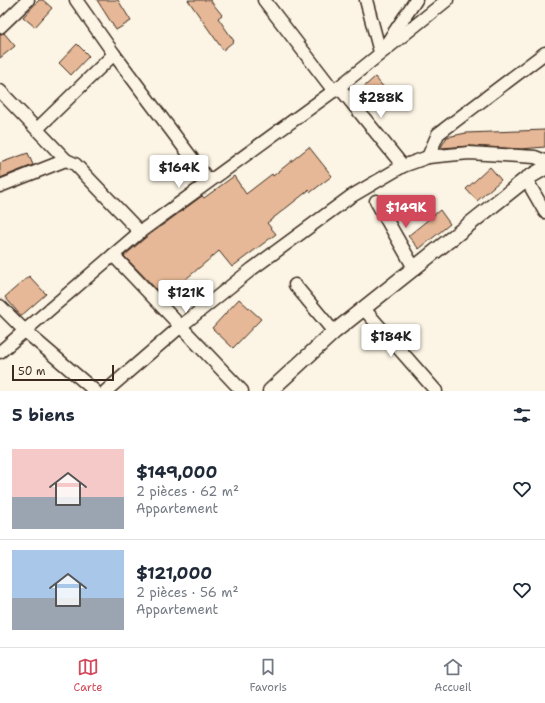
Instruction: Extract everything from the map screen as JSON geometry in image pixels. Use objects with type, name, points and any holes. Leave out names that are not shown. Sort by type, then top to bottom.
[{"type":"street","points":[[0,27],[28,0]]},
{"type":"street","points":[[76,0],[114,54],[209,181]]},
{"type":"street","points":[[264,0],[403,166]]},
{"type":"street","points":[[366,0],[380,52]]},
{"type":"street","points":[[380,52],[416,0]]},
{"type":"street","points":[[0,352],[140,232],[337,89],[380,52],[447,0]]},
{"type":"street","points":[[428,157],[438,134],[545,53]]},
{"type":"street","points":[[37,129],[114,54]]},
{"type":"street","points":[[0,91],[66,160],[74,164],[140,232]]},
{"type":"street","points":[[106,391],[181,326],[252,269],[350,197],[403,166],[428,157],[469,153],[535,158],[545,161]]},
{"type":"street","points":[[0,186],[66,160]]},
{"type":"street","points":[[270,391],[334,332],[526,179],[545,168]]},
{"type":"street","points":[[526,179],[545,212]]},
{"type":"street","points":[[376,201],[414,268]]},
{"type":"street","points":[[112,255],[242,391]]},
{"type":"street","points":[[295,285],[334,332]]},
{"type":"street","points":[[0,306],[25,331],[95,391]]},
{"type":"street","points":[[364,309],[436,391]]},
{"type":"building","points":[[39,0],[43,0],[52,8],[35,27],[23,17]]},
{"type":"building","points":[[97,0],[118,0],[131,21],[116,30]]},
{"type":"building","points":[[188,0],[210,0],[222,15],[218,18],[234,41],[223,50]]},
{"type":"building","points":[[4,33],[15,46],[0,58],[0,34]]},
{"type":"building","points":[[77,44],[89,56],[71,75],[59,63]]},
{"type":"building","points":[[375,77],[386,90],[366,108],[355,95]]},
{"type":"building","points":[[545,130],[545,147],[521,149],[469,146],[441,148],[447,137],[466,133]]},
{"type":"building","points":[[309,147],[332,176],[311,192],[309,190],[267,223],[276,234],[232,267],[219,251],[180,284],[178,283],[162,295],[124,256],[145,238],[202,196],[204,198],[234,176],[246,194],[272,174],[273,176]]},
{"type":"building","points":[[28,153],[33,165],[0,178],[0,163]]},
{"type":"building","points":[[490,167],[501,180],[477,201],[466,189]]},
{"type":"building","points":[[440,210],[450,224],[419,249],[408,236]]},
{"type":"building","points":[[29,276],[46,294],[21,316],[5,297]]},
{"type":"building","points":[[239,299],[261,319],[233,348],[212,328]]}]
